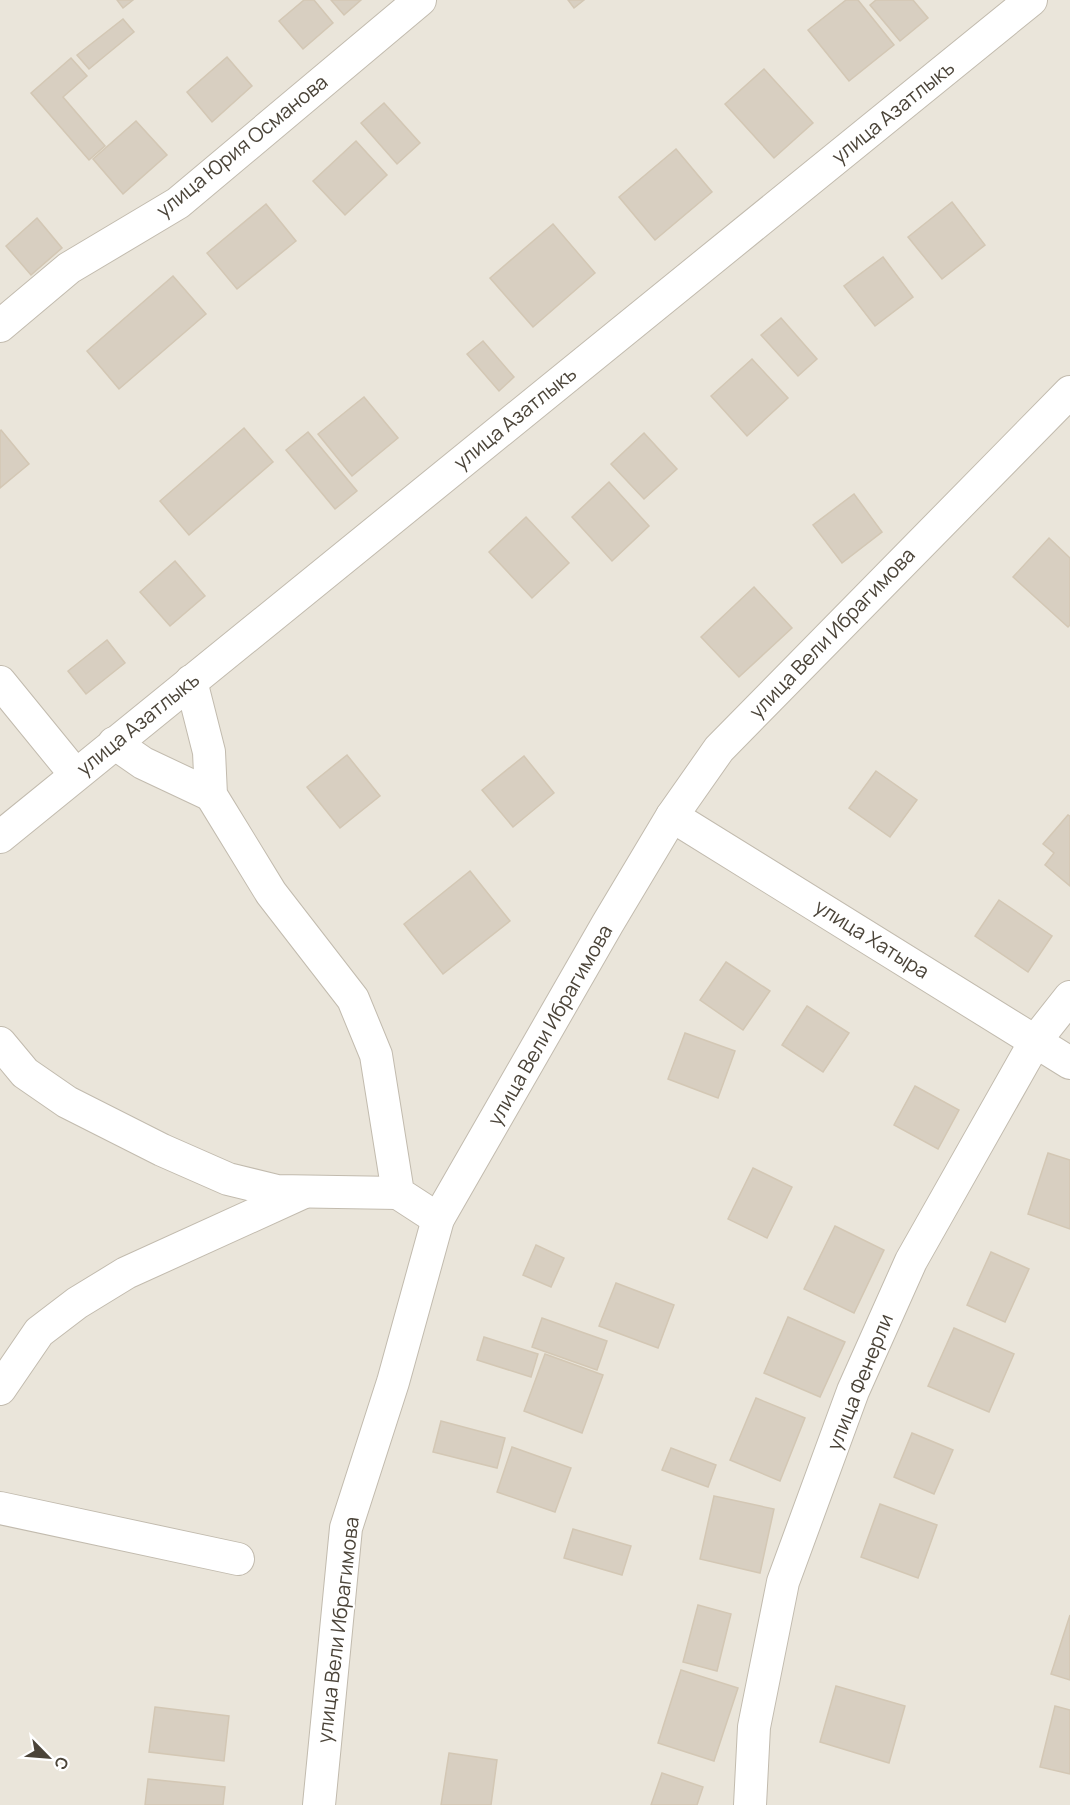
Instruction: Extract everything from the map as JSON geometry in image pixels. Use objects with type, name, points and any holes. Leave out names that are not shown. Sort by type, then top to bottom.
[{"type":"street","name":"улица Юрия Османова","points":[[0,326],[69,268],[178,203],[420,0]]},
{"type":"street","name":"улица Азатлыкъ","points":[[0,837],[1030,0]]},
{"type":"street","name":"улица Вели Ибрагимова","points":[[319,1805],[346,1528],[393,1382],[438,1219],[608,923],[672,816],[719,749],[1070,392]]},
{"type":"street","points":[[191,681],[209,752],[211,795],[271,893],[353,999],[376,1055],[398,1193]]},
{"type":"street","points":[[0,682],[75,774]]},
{"type":"street","points":[[114,743],[143,764],[211,795]]},
{"type":"street","name":"улица Хатыра","points":[[672,816],[1070,1063]]},
{"type":"street","name":"улица Фенерли","points":[[750,1805],[754,1727],[783,1582],[853,1391],[911,1261],[1036,1040],[1070,997]]},
{"type":"street","points":[[0,1043],[25,1073],[67,1102],[162,1150],[228,1179],[277,1191],[398,1193],[438,1219]]},
{"type":"street","points":[[0,1389],[39,1332],[77,1303],[126,1273],[307,1191]]},
{"type":"street","points":[[0,1508],[238,1558]]},
{"type":"shaded area","points":[[0,0],[1070,0],[1070,1805],[0,1805]]},
{"type":"building","points":[[117,0],[133,0],[123,8]]},
{"type":"building","points":[[304,0],[314,0],[333,23],[303,49],[279,21]]},
{"type":"building","points":[[331,0],[361,0],[344,15]]},
{"type":"building","points":[[568,0],[584,0],[574,8]]},
{"type":"building","points":[[846,0],[858,0],[894,45],[849,81],[808,30]]},
{"type":"building","points":[[876,0],[913,0],[928,18],[900,41],[870,5]]},
{"type":"building","points":[[123,19],[134,32],[89,69],[77,55]]},
{"type":"building","points":[[227,57],[252,86],[212,122],[187,92]]},
{"type":"building","points":[[71,58],[87,76],[63,97],[105,146],[89,160],[31,93]]},
{"type":"building","points":[[764,69],[813,123],[774,158],[725,104]]},
{"type":"building","points":[[384,103],[420,143],[397,164],[361,123]]},
{"type":"building","points":[[136,121],[167,155],[123,194],[93,159]]},
{"type":"building","points":[[356,141],[387,175],[345,215],[313,181]]},
{"type":"building","points":[[676,149],[712,192],[655,240],[619,197]]},
{"type":"building","points":[[952,202],[985,245],[942,279],[908,237]]},
{"type":"building","points":[[266,204],[296,241],[237,289],[207,253]]},
{"type":"building","points":[[37,218],[62,248],[31,275],[6,246]]},
{"type":"building","points":[[553,224],[595,273],[533,327],[490,278]]},
{"type":"building","points":[[883,257],[913,297],[875,326],[844,286]]},
{"type":"building","points":[[173,276],[206,314],[119,389],[87,351]]},
{"type":"building","points":[[781,318],[817,359],[798,376],[761,335]]},
{"type":"building","points":[[483,341],[514,377],[499,391],[467,354]]},
{"type":"building","points":[[752,359],[788,398],[747,436],[711,396]]},
{"type":"building","points":[[364,397],[398,438],[352,476],[318,434]]},
{"type":"building","points":[[244,428],[273,462],[189,535],[160,501]]},
{"type":"building","points":[[0,431],[29,464],[0,488]]},
{"type":"building","points":[[308,432],[357,491],[335,509],[286,450]]},
{"type":"building","points":[[644,433],[677,469],[644,499],[611,464]]},
{"type":"building","points":[[609,482],[649,526],[612,561],[572,517]]},
{"type":"building","points":[[854,494],[882,532],[842,563],[813,525]]},
{"type":"building","points":[[526,517],[569,563],[532,598],[489,552]]},
{"type":"building","points":[[1049,538],[1070,558],[1070,625],[1068,627],[1013,577]]},
{"type":"building","points":[[175,561],[205,596],[170,626],[140,592]]},
{"type":"building","points":[[754,587],[792,628],[739,677],[701,637]]},
{"type":"building","points":[[107,640],[125,663],[86,694],[68,671]]},
{"type":"building","points":[[347,755],[380,796],[340,828],[307,787]]},
{"type":"building","points":[[524,756],[554,793],[513,827],[482,790]]},
{"type":"building","points":[[876,771],[917,800],[890,837],[849,808]]},
{"type":"building","points":[[1068,815],[1070,816],[1070,886],[1045,865],[1054,853],[1043,844]]},
{"type":"building","points":[[470,871],[510,921],[443,974],[404,924]]},
{"type":"building","points":[[999,900],[1052,936],[1028,972],[975,936]]},
{"type":"building","points":[[726,962],[770,991],[743,1030],[700,1000]]},
{"type":"building","points":[[807,1006],[849,1033],[823,1072],[782,1045]]},
{"type":"building","points":[[685,1033],[735,1051],[718,1098],[668,1079]]},
{"type":"building","points":[[915,1086],[959,1110],[938,1149],[894,1125]]},
{"type":"building","points":[[1048,1153],[1070,1160],[1070,1229],[1028,1214]]},
{"type":"building","points":[[753,1168],[792,1187],[767,1238],[728,1219]]},
{"type":"building","points":[[835,1226],[884,1250],[854,1313],[804,1289]]},
{"type":"building","points":[[536,1245],[564,1258],[551,1287],[523,1275]]},
{"type":"building","points":[[991,1252],[1029,1269],[1005,1322],[967,1305]]},
{"type":"building","points":[[616,1283],[674,1305],[658,1348],[599,1326]]},
{"type":"building","points":[[788,1317],[845,1342],[820,1397],[764,1373]]},
{"type":"building","points":[[542,1318],[607,1341],[597,1370],[532,1347]]},
{"type":"building","points":[[954,1328],[1014,1354],[989,1412],[928,1386]]},
{"type":"building","points":[[484,1337],[538,1354],[531,1377],[477,1360]]},
{"type":"building","points":[[545,1354],[603,1375],[582,1433],[524,1411]]},
{"type":"building","points":[[756,1398],[805,1418],[780,1481],[730,1460]]},
{"type":"building","points":[[441,1421],[505,1438],[497,1468],[433,1452]]},
{"type":"building","points":[[912,1433],[953,1450],[934,1494],[894,1477]]},
{"type":"building","points":[[512,1447],[571,1468],[555,1512],[497,1492]]},
{"type":"building","points":[[671,1448],[716,1465],[708,1487],[662,1470]]},
{"type":"building","points":[[714,1496],[774,1509],[760,1573],[700,1559]]},
{"type":"building","points":[[880,1504],[937,1525],[918,1578],[861,1557]]},
{"type":"building","points":[[573,1529],[631,1546],[622,1575],[564,1558]]},
{"type":"building","points":[[698,1605],[731,1614],[717,1671],[683,1662]]},
{"type":"building","points":[[1070,1615],[1070,1680],[1051,1674]]},
{"type":"building","points":[[681,1670],[738,1688],[714,1761],[658,1743]]},
{"type":"building","points":[[836,1686],[905,1706],[889,1763],[820,1742]]},
{"type":"building","points":[[1055,1706],[1070,1710],[1070,1774],[1040,1767]]},
{"type":"building","points":[[155,1707],[229,1716],[224,1761],[149,1752]]},
{"type":"building","points":[[449,1753],[497,1760],[491,1805],[441,1805]]},
{"type":"building","points":[[662,1773],[703,1787],[697,1805],[651,1805]]},
{"type":"building","points":[[148,1779],[225,1787],[223,1805],[145,1805]]}]
